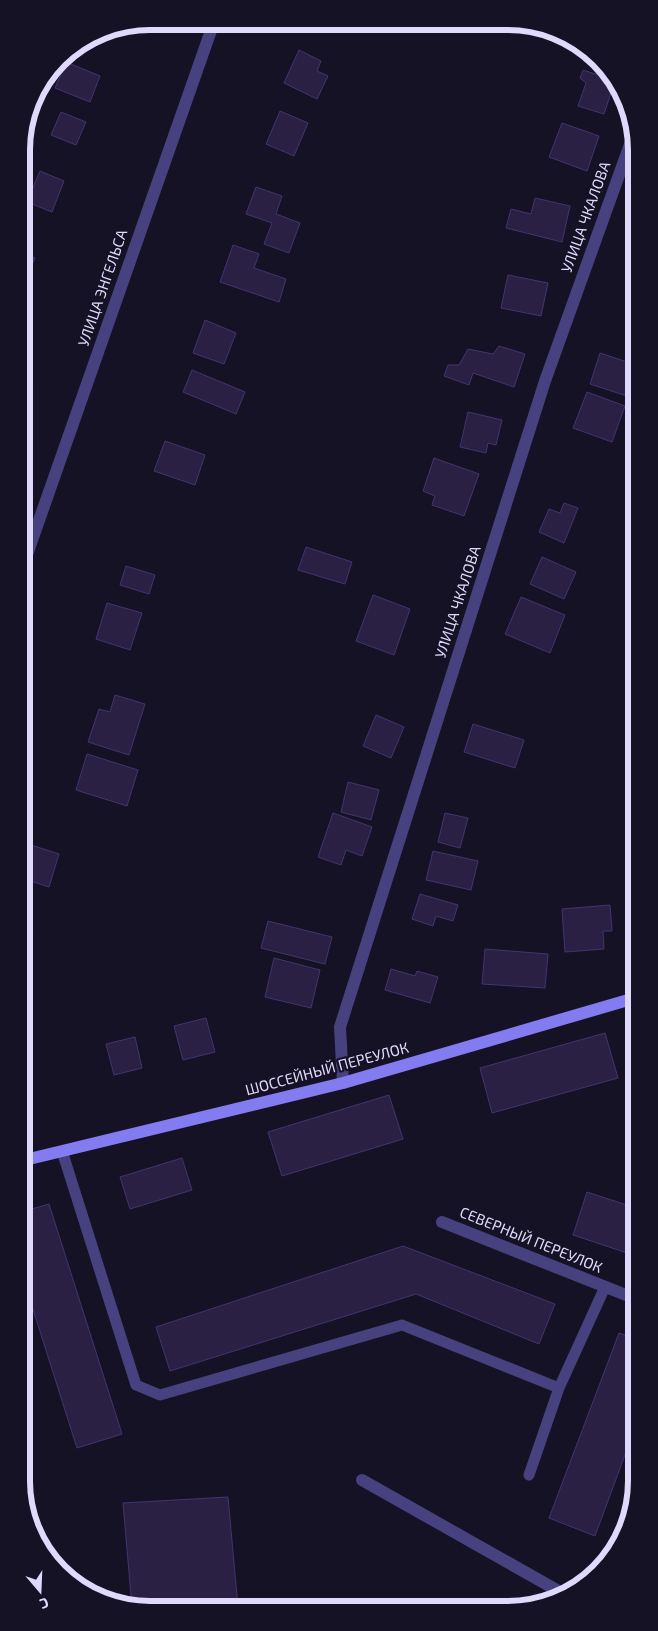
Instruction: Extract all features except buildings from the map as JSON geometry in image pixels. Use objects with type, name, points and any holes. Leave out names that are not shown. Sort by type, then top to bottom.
[{"type":"main road","name":"ШОССЕЙНЫЙ ПЕРЕУЛОК","points":[[30,1159],[343,1083],[628,1000]]},
{"type":"street","name":"УЛИЦА ЭНГЕЛЬСА","points":[[30,546],[211,30]]},
{"type":"street","name":"УЛИЦА ЧКАЛОВА","points":[[343,1083],[340,1026],[542,390],[628,148]]},
{"type":"street","name":"СЕВЕРНЫЙ ПЕРЕУЛОК","points":[[442,1222],[628,1296]]},
{"type":"street","points":[[362,1480],[558,1590]]},
{"type":"lane","points":[[62,1151],[136,1385],[160,1395],[402,1325],[559,1388]]},
{"type":"lane","points":[[529,1475],[559,1388],[605,1287]]}]
